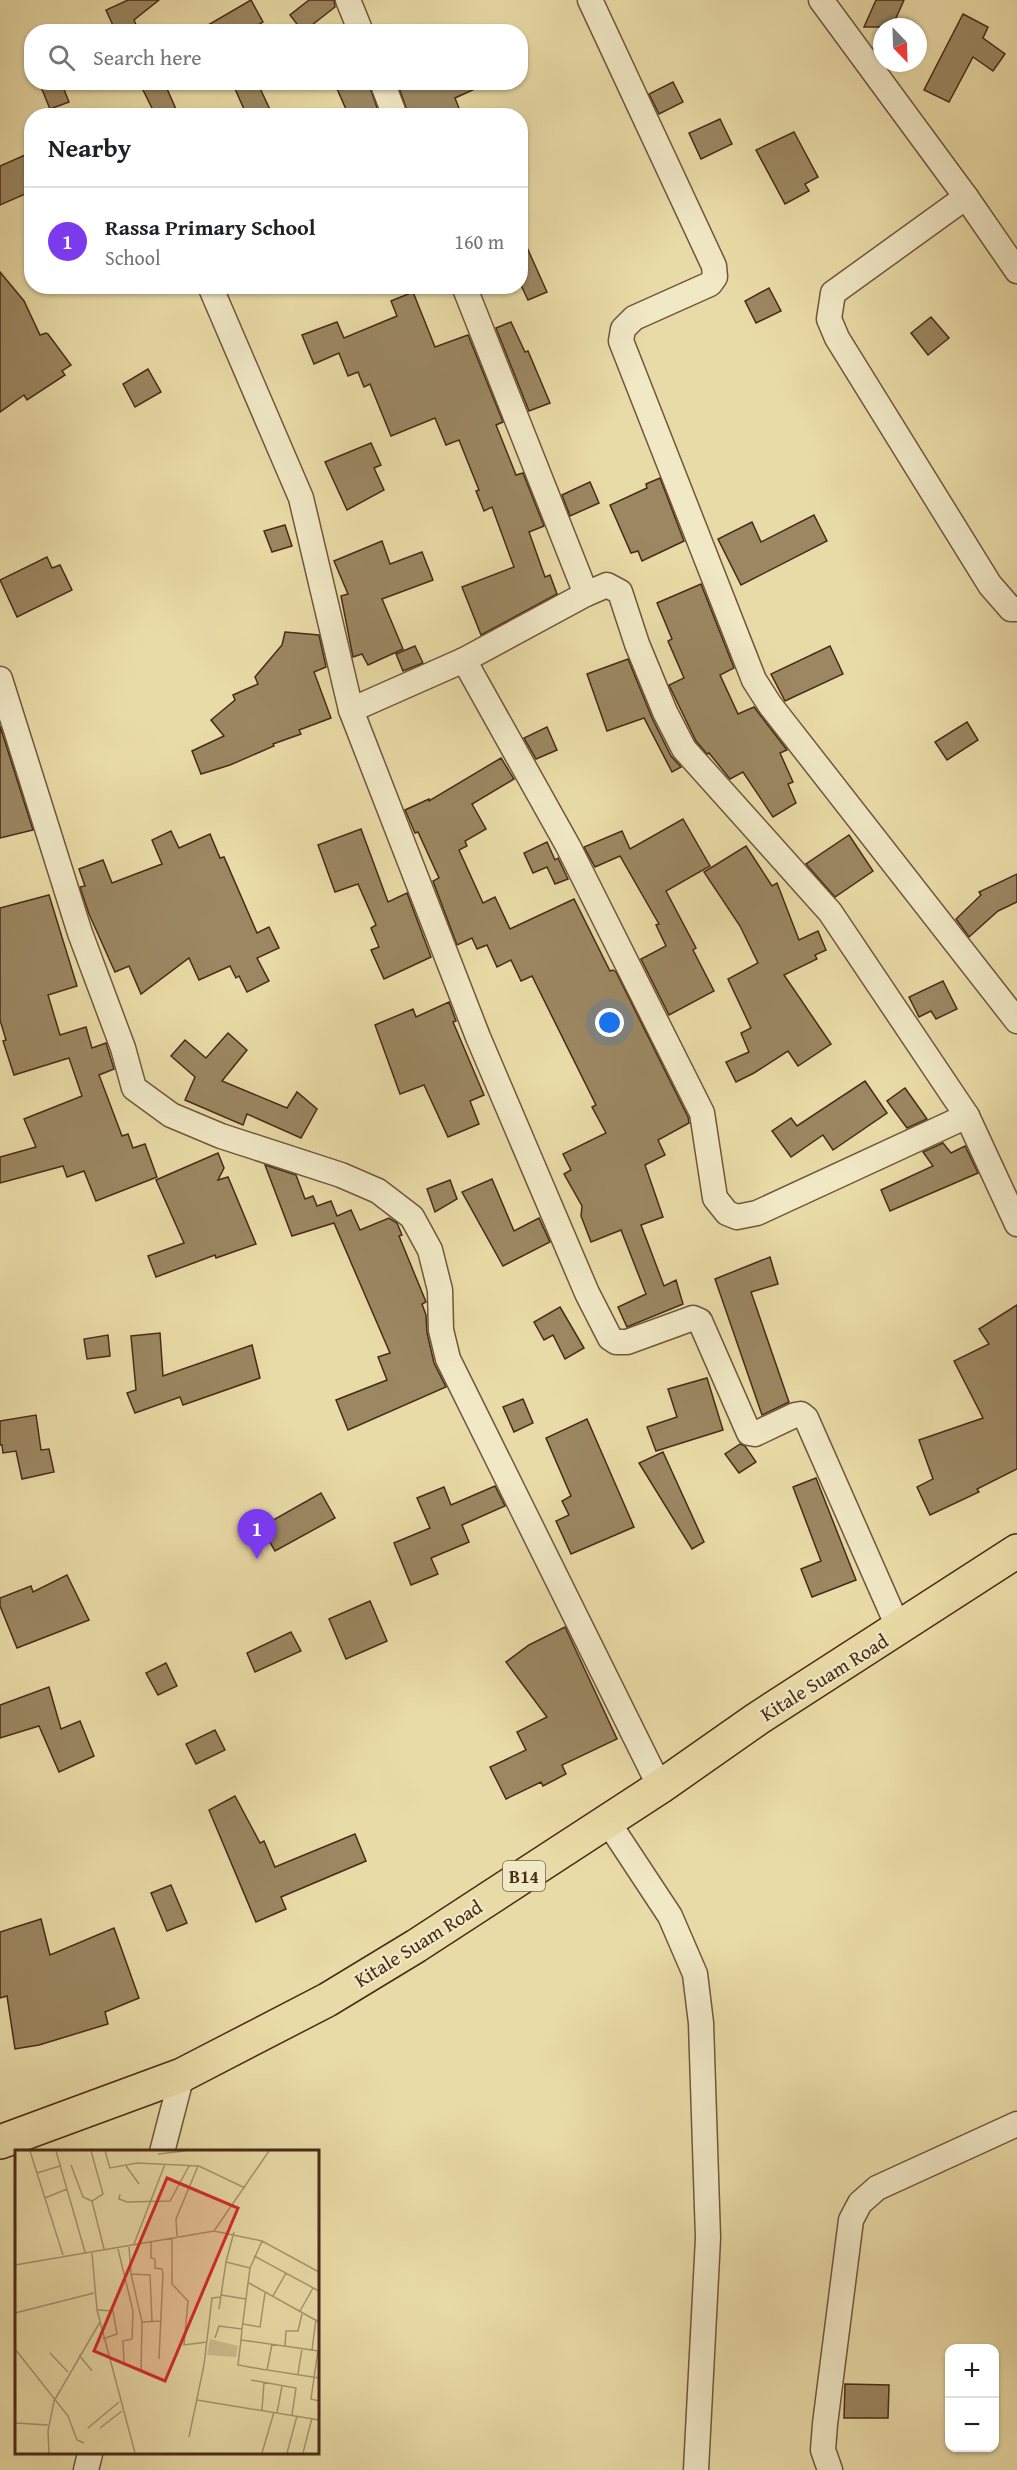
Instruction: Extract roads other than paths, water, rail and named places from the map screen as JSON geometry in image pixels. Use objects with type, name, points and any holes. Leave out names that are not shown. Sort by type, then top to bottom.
[{"type":"highway","name":"Kitale Suam Road","points":[[0,2142],[182,2075],[327,2000],[416,1946],[608,1822],[757,1719],[1017,1551]]},
{"type":"street","points":[[348,0],[358,24]]},
{"type":"street","points":[[590,0],[714,266],[715,277],[710,284],[634,318],[623,329],[621,341],[754,680],[770,705],[1017,1021]]},
{"type":"street","points":[[821,0],[966,197],[1017,271]]},
{"type":"street","points":[[385,90],[392,108]]},
{"type":"street","points":[[966,197],[834,293],[829,319],[837,338],[990,585],[1011,609],[1017,609]]},
{"type":"street","points":[[213,294],[301,498],[351,710],[478,1037],[587,1293],[610,1338],[616,1342],[627,1342],[693,1318],[703,1326],[749,1433],[754,1434],[795,1415],[801,1414],[806,1418],[899,1629]]},
{"type":"street","points":[[467,294],[586,594]]},
{"type":"street","points":[[351,710],[464,660],[586,594],[607,585],[620,592],[637,644],[665,712],[684,749],[830,912],[968,1116],[1017,1224]]},
{"type":"street","points":[[464,660],[568,846],[702,1113],[715,1198],[727,1213],[736,1217],[757,1213],[968,1116]]},
{"type":"street","points":[[0,679],[80,933],[123,1048],[134,1088],[171,1115],[221,1136],[331,1172],[378,1191],[412,1217],[430,1250],[440,1290],[441,1330],[448,1359],[660,1787]]},
{"type":"street","points":[[608,1822],[670,1916],[695,1974],[701,2023],[708,2238],[696,2470]]},
{"type":"street","points":[[163,2150],[182,2075]]},
{"type":"street","points":[[830,2470],[823,2450],[825,2424],[851,2220],[860,2203],[877,2188],[900,2176],[1017,2124]]},
{"type":"street","points":[[86,2470],[90,2455]]},
{"type":"place","name":"Rassa Primary School","points":[[257,1559]]}]
